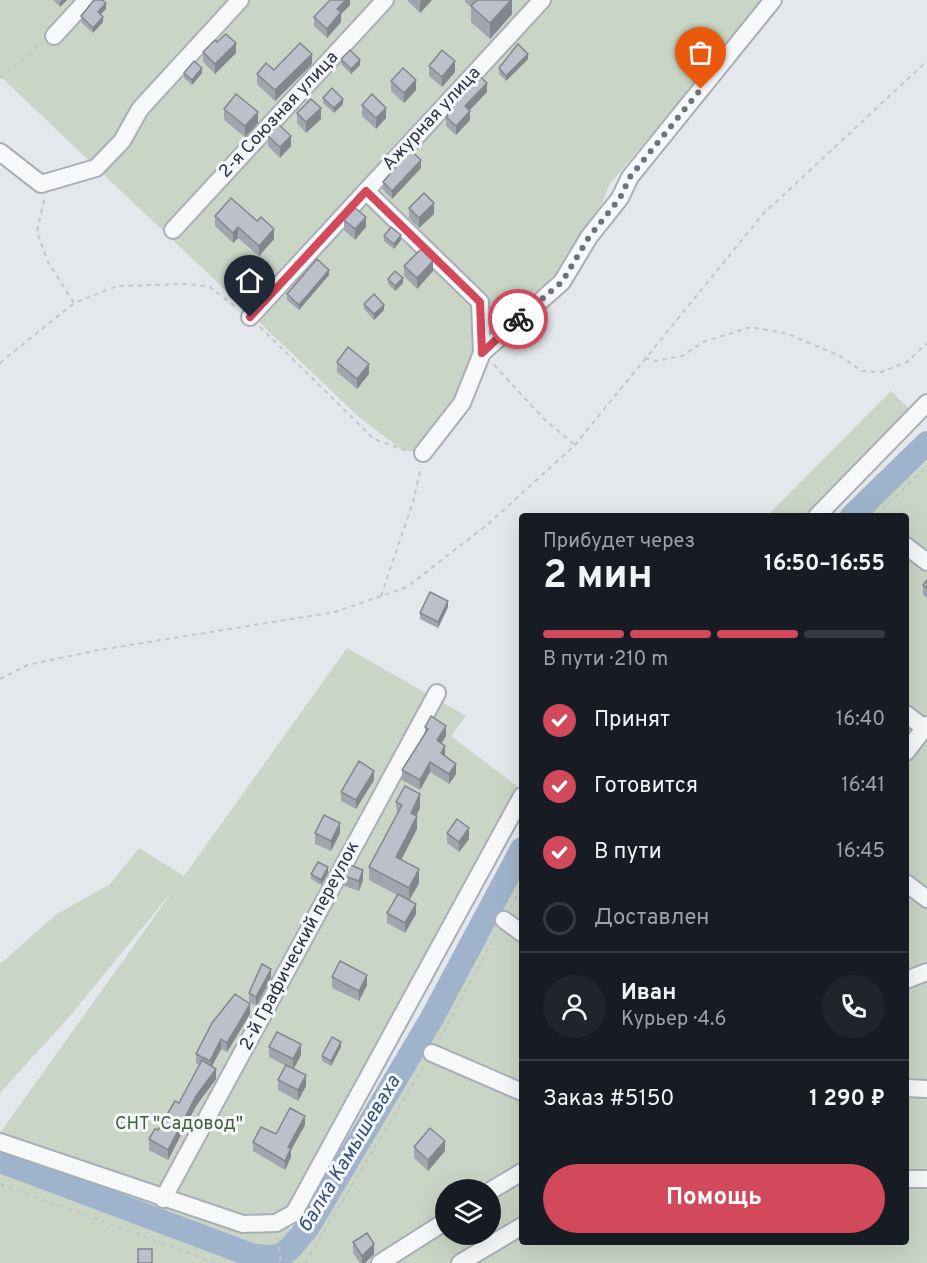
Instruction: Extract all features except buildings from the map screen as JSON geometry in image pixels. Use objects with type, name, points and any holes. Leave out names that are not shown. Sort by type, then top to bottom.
[{"type":"street","points":[[54,36],[87,0]]},
{"type":"street","points":[[0,152],[41,184],[96,168],[122,141],[140,109],[240,0]]},
{"type":"street","name":"2-я Союзная улица","points":[[172,230],[385,0]]},
{"type":"street","name":"Ажурная улица","points":[[250,317],[542,0]]},
{"type":"street","points":[[482,353],[562,282],[589,237],[620,198],[630,177],[773,0]]},
{"type":"street","points":[[366,191],[480,302],[482,353],[462,403],[423,453]]},
{"type":"street","points":[[820,513],[927,403]]},
{"type":"street","points":[[909,548],[927,562]]},
{"type":"street","name":"2-й Графический переулок","points":[[163,1199],[437,693]]},
{"type":"street","points":[[909,716],[926,728],[909,748]]},
{"type":"street","points":[[0,1142],[163,1199],[243,1224],[276,1223],[294,1212],[519,801]]},
{"type":"street","points":[[909,885],[927,899]]},
{"type":"street","points":[[504,920],[519,931]]},
{"type":"street","points":[[909,979],[927,972]]},
{"type":"street","points":[[432,1053],[519,1091]]},
{"type":"street","points":[[909,1088],[927,1089]]},
{"type":"street","points":[[501,1184],[519,1174]]},
{"type":"street","points":[[909,1179],[927,1179]]},
{"type":"street","points":[[380,1263],[435,1228]]},
{"type":"street","points":[[460,1263],[519,1228]]},
{"type":"path","points":[[0,78],[31,50],[54,36]]},
{"type":"path","points":[[0,678],[27,665],[99,650],[335,612],[407,587],[470,538],[575,445],[763,214],[927,61]]},
{"type":"path","points":[[41,184],[45,204],[37,232],[48,262],[74,303]]},
{"type":"path","points":[[0,363],[74,303],[117,286],[189,284],[210,287],[250,317],[374,440],[402,450],[423,453],[413,502],[381,596]]},
{"type":"path","points":[[645,358],[656,361],[682,356],[703,342],[751,327],[788,334],[840,356],[862,370],[881,372],[907,362],[927,343]]},
{"type":"path","points":[[482,353],[544,420],[575,445]]},
{"type":"path","points":[[879,513],[927,466]]},
{"type":"path","points":[[305,1263],[432,1053],[519,892]]},
{"type":"path","points":[[0,1184],[216,1263]]},
{"type":"path","points":[[276,1223],[281,1263]]},
{"type":"green space","points":[[0,0],[765,0],[609,185],[592,230],[556,276],[513,309],[480,342],[453,401],[423,453],[402,450],[359,417],[0,76]]},
{"type":"green space","points":[[891,391],[912,412],[812,513],[770,513]]},
{"type":"green space","name":"СНТ \"Садовод\"","points":[[927,461],[927,1263],[0,1263],[0,1133],[175,888],[70,1016],[0,1093],[0,964],[57,914],[110,884],[139,848],[184,876],[347,648],[466,716],[451,736],[519,788],[519,794],[501,817],[288,1216],[293,1252],[519,870],[519,1245],[909,1245],[909,513],[871,513]]},
{"type":"waterway","name":"балка Камышеваха","points":[[855,513],[927,443]]},
{"type":"waterway","name":"балка Камышеваха","points":[[0,1161],[251,1255],[279,1256],[290,1249],[308,1227],[432,1018],[519,855]]},
{"type":"way so far","points":[[518,319],[562,282],[589,237],[620,198],[630,177],[701,89]]},
{"type":"route","points":[[250,317],[366,191],[480,302],[482,353],[518,319]]}]
